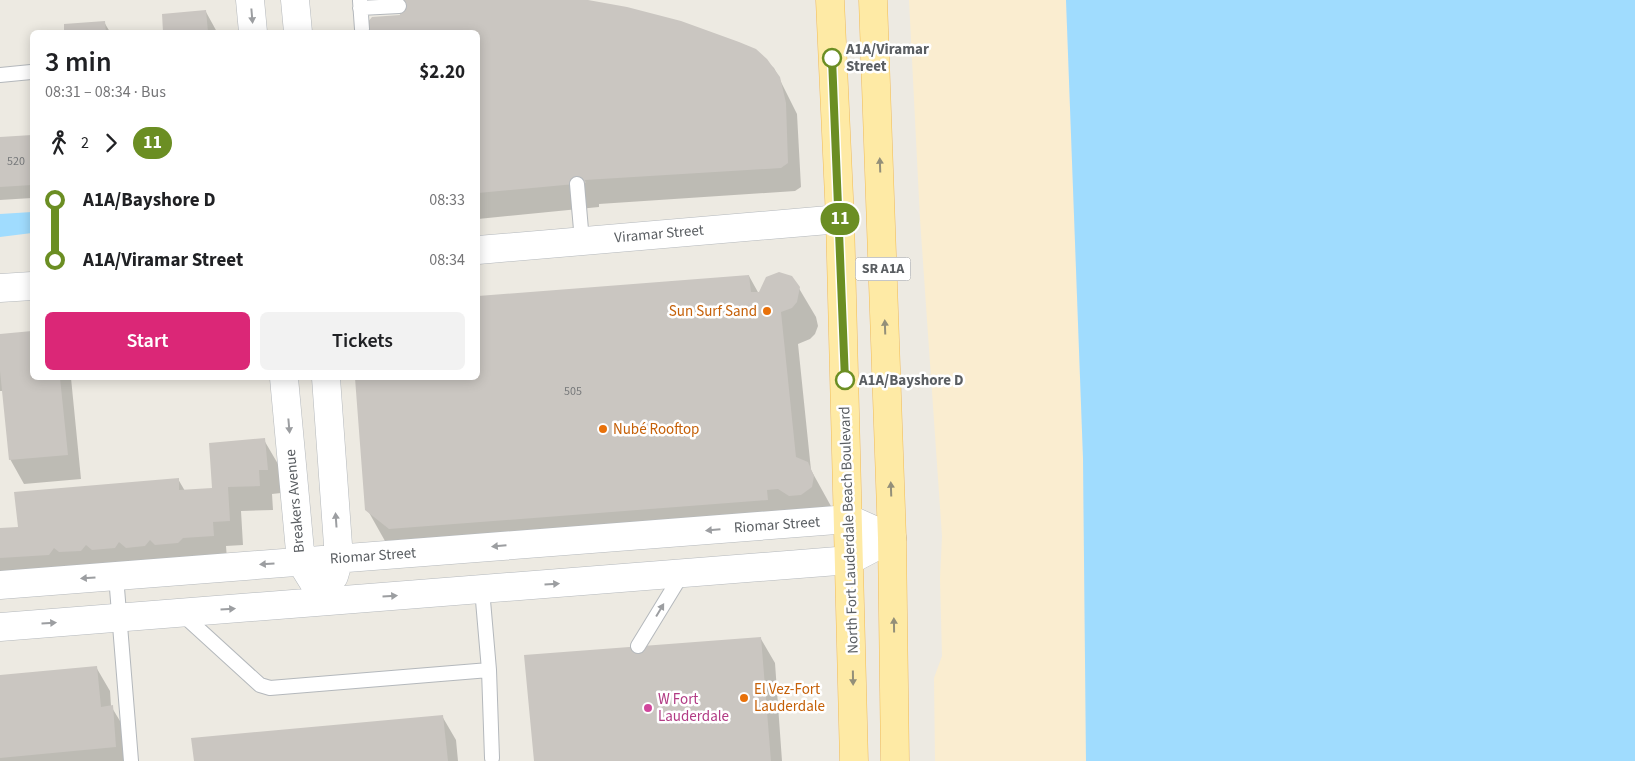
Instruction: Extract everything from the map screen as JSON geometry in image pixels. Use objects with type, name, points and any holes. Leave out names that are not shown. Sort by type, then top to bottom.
[{"type":"main road","name":"North Fort Lauderdale Beach Boulevard","points":[[830,0],[840,219],[854,761]]},
{"type":"main road","name":"SR A1A","points":[[872,0],[892,538],[895,761]]},
{"type":"street","points":[[250,0],[253,30]]},
{"type":"street","points":[[295,0],[298,30]]},
{"type":"street","name":"Viramar Street","points":[[480,250],[840,219]]},
{"type":"street","points":[[0,288],[30,286]]},
{"type":"street","name":"Breakers Avenue","points":[[284,380],[301,562],[325,601]]},
{"type":"street","points":[[325,601],[339,559],[326,380]]},
{"type":"street","name":"Riomar Street","points":[[0,585],[849,519],[892,538]]},
{"type":"street","points":[[0,627],[850,560],[892,538]]},
{"type":"lane","points":[[362,29],[360,4],[399,6]]},
{"type":"lane","points":[[0,75],[30,72]]},
{"type":"lane","points":[[577,184],[582,241]]},
{"type":"lane","points":[[638,646],[682,574]]},
{"type":"lane","points":[[116,576],[131,761]]},
{"type":"lane","points":[[482,589],[489,670],[492,758]]},
{"type":"lane","points":[[181,613],[260,685],[270,688],[489,670]]},
{"type":"sand","points":[[909,0],[1066,0],[1083,458],[1086,761],[935,761],[934,678],[942,656],[940,579],[942,536],[920,219]]},
{"type":"water","points":[[1066,0],[1635,0],[1635,761],[1086,761],[1083,458]]},
{"type":"water","points":[[30,212],[30,233],[0,237],[0,214]]},
{"type":"building","points":[[398,0],[588,0],[627,7],[681,21],[739,42],[756,49],[767,59],[780,77],[786,103],[788,163],[781,168],[585,180],[586,183],[480,193],[480,30],[361,30],[372,17],[400,15]]},
{"type":"building","points":[[206,10],[208,30],[163,30],[162,14]]},
{"type":"building","points":[[105,21],[106,30],[64,30],[64,24]]},
{"type":"building","points":[[30,135],[30,185],[0,187],[0,137]]},
{"type":"building","points":[[779,272],[792,276],[800,287],[797,302],[792,308],[781,312],[796,457],[808,462],[814,476],[812,487],[801,495],[789,496],[778,489],[767,490],[768,500],[389,529],[365,510],[355,380],[480,380],[480,296],[749,275],[751,292],[759,292],[766,277]]},
{"type":"building","points":[[30,331],[30,380],[60,380],[68,455],[9,460],[0,371],[0,334]]},
{"type":"building","points":[[265,438],[268,470],[259,470],[260,486],[228,487],[230,521],[213,522],[214,536],[183,538],[178,543],[155,545],[150,540],[145,546],[126,548],[119,542],[115,548],[92,550],[86,545],[81,551],[59,552],[54,548],[49,555],[0,558],[0,528],[18,527],[14,492],[179,478],[179,490],[212,488],[209,443]]},
{"type":"building","name":"W Fort Lauderdale","points":[[761,637],[771,761],[534,761],[524,655]]},
{"type":"building","points":[[97,666],[101,707],[113,705],[116,747],[0,758],[0,675]]},
{"type":"building","points":[[443,715],[448,761],[194,761],[191,738]]},
{"type":"bus line","name":"11","points":[[832,58],[839,194],[845,380]]},
{"type":"place","name":"A1A/Viramar Street","points":[[832,58]]},
{"type":"place","name":"Sun Surf Sand","points":[[767,311]]},
{"type":"place","name":"A1A/Bayshore D","points":[[845,380]]},
{"type":"place","name":"Nubé Rooftop","points":[[603,429]]},
{"type":"place","name":"El Vez-Fort Lauderdale","points":[[744,698]]},
{"type":"place","name":"W Fort Lauderdale","points":[[648,708]]}]
